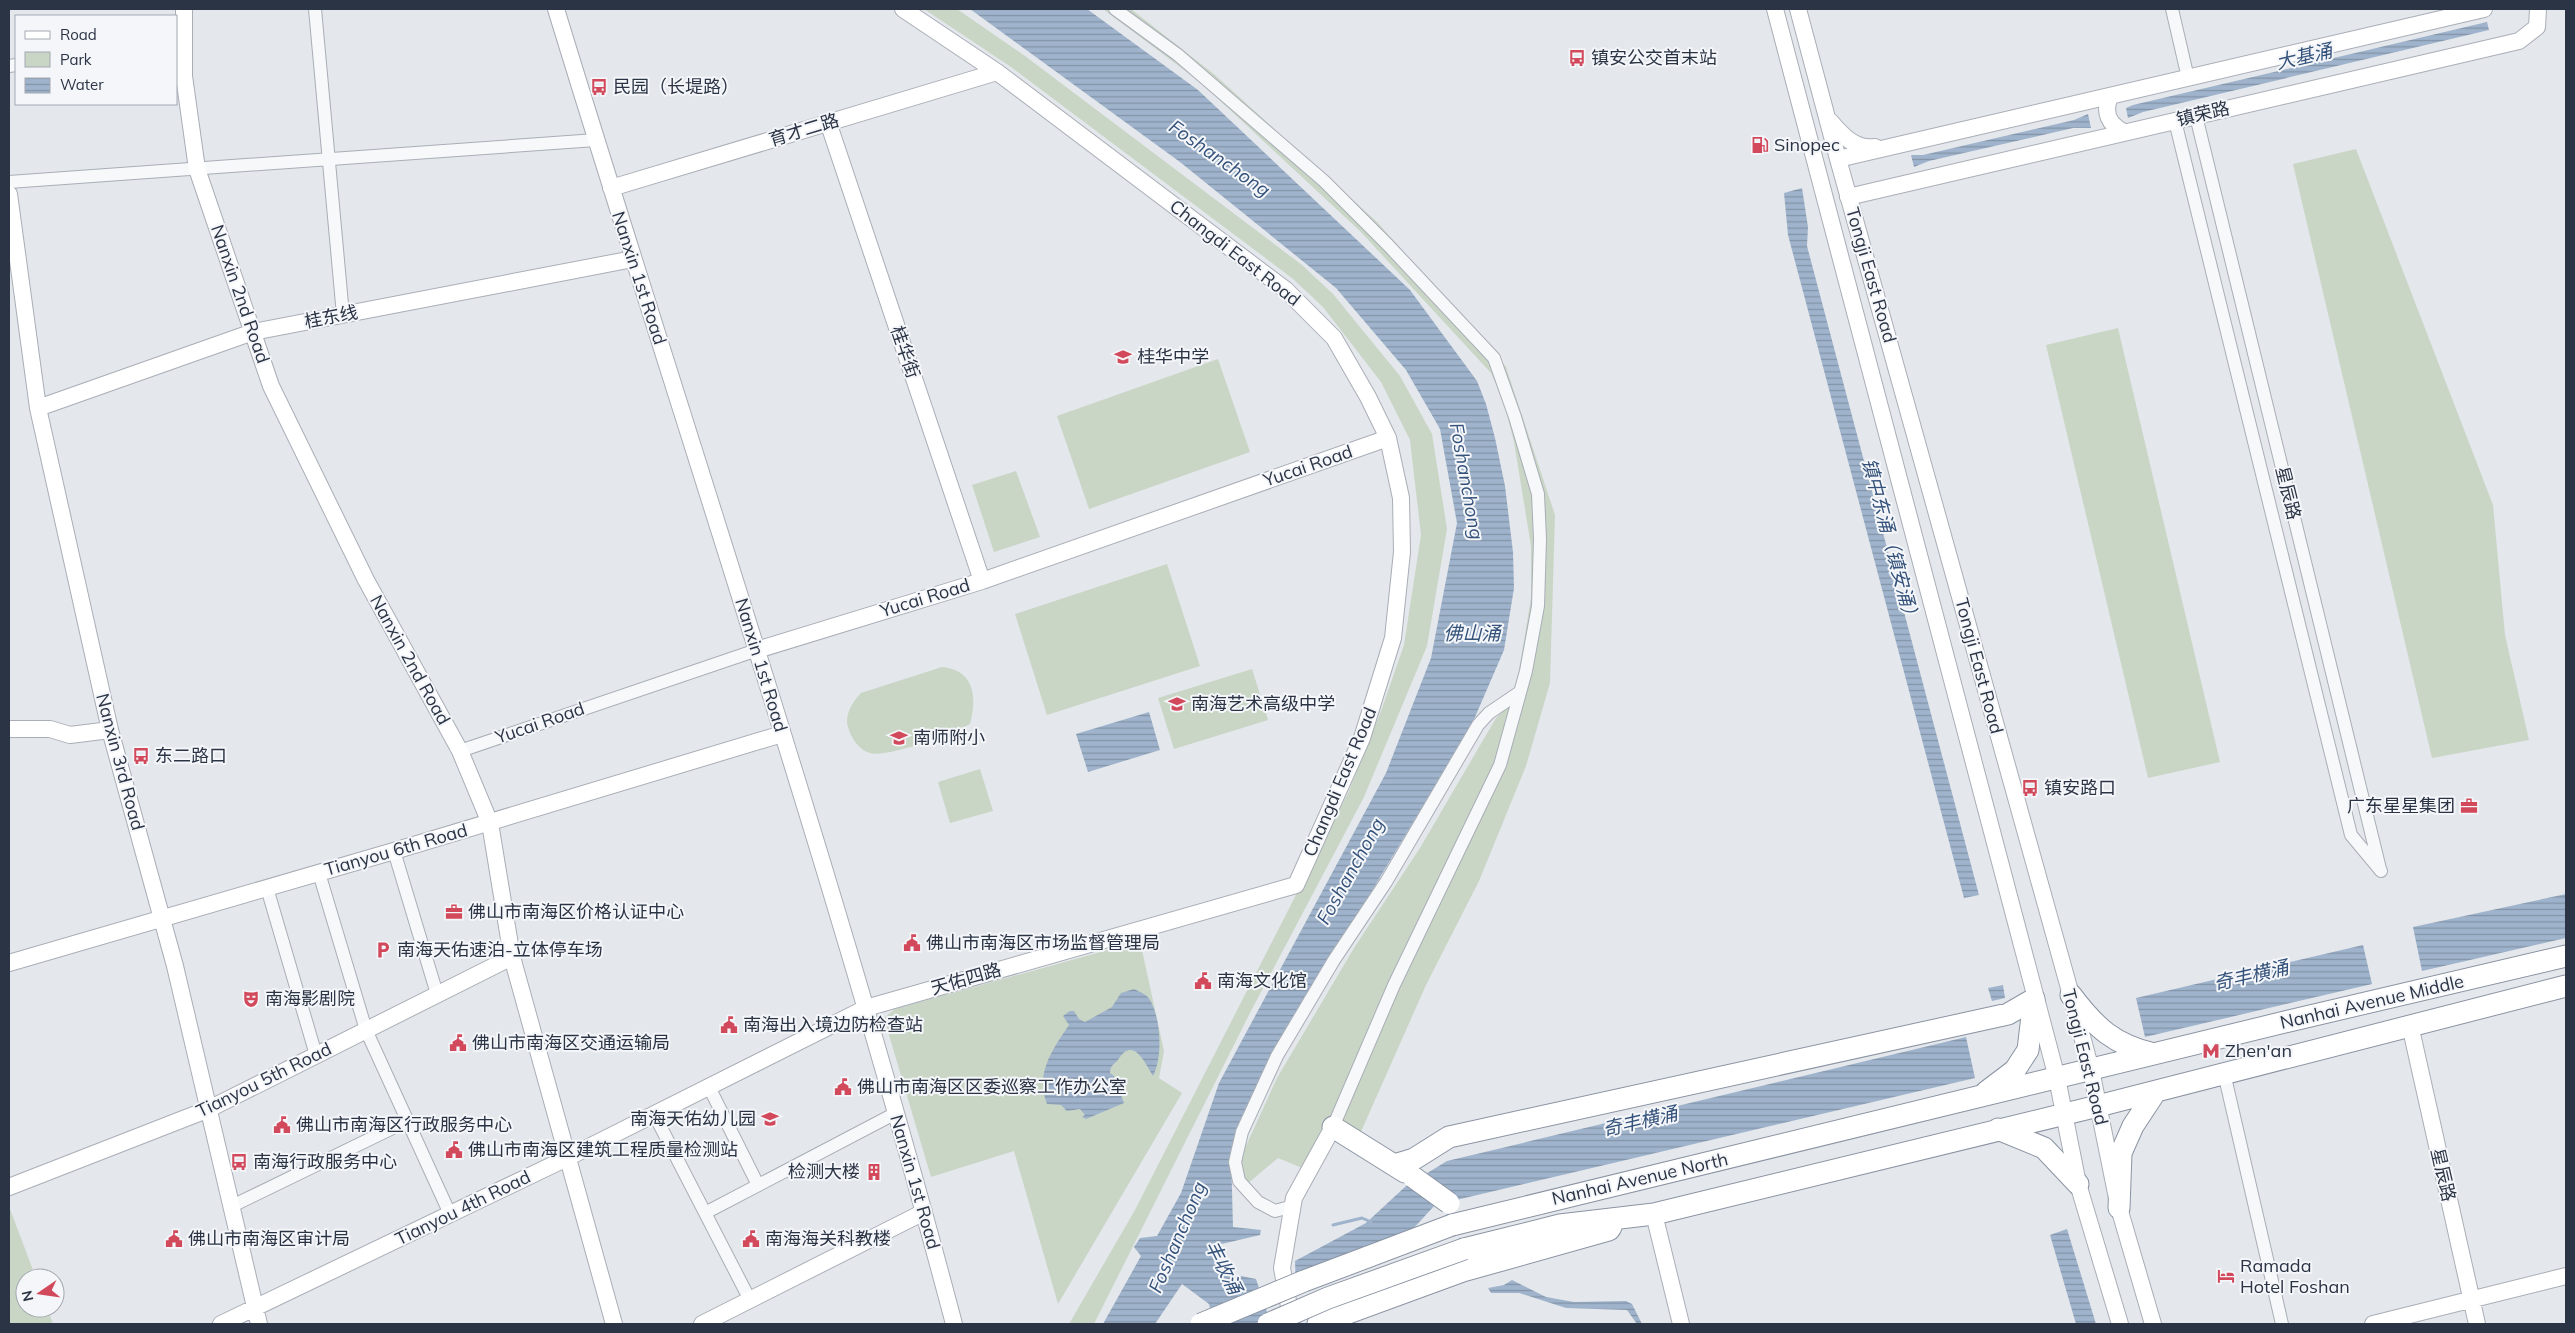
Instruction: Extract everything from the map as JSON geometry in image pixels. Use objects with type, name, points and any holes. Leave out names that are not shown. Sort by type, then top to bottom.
[{"type":"highway","name":"Nanhai Avenue Middle","points":[[2090,1070],[2566,956]]},
{"type":"highway","name":"Nanhai Avenue Middle","points":[[2098,1106],[2566,986]]},
{"type":"highway","points":[[2071,996],[2089,1019],[2103,1032],[2132,1049],[2154,1054]]},
{"type":"highway","points":[[1980,1097],[2015,1070],[2028,1050],[2034,999]]},
{"type":"highway","points":[[1394,1165],[1414,1159],[1449,1138],[2008,1014],[2034,999]]},
{"type":"highway","name":"Nanhai Avenue North","points":[[1201,1324],[1304,1281],[1452,1225],[2090,1070]]},
{"type":"highway","points":[[2119,1208],[2121,1153],[2133,1126],[2156,1091]]},
{"type":"highway","name":"Nanhai Avenue North","points":[[1268,1324],[1328,1298],[1464,1249],[1560,1225],[1654,1214],[1997,1129],[2098,1106]]},
{"type":"highway","points":[[1333,1127],[1394,1165],[1449,1203],[1466,1206],[1624,1171],[1647,1177]]},
{"type":"highway","points":[[1997,1129],[2044,1148],[2078,1184]]},
{"type":"highway","points":[[1318,1324],[1463,1271],[1609,1230],[1618,1218]]},
{"type":"street","name":"Nanxin 2nd Road","points":[[184,9],[180,50],[197,169],[271,386],[366,580],[460,751],[490,823],[512,957],[614,1324]]},
{"type":"street","points":[[315,9],[343,315]]},
{"type":"street","name":"Nanxin 1st Road","points":[[556,9],[757,650],[866,1008],[954,1324]]},
{"type":"street","name":"Changdi East Road","points":[[903,9],[997,72],[1286,290],[1334,338],[1368,397],[1388,438],[1401,498],[1402,552],[1393,638],[1362,738],[1296,885]]},
{"type":"street","points":[[1115,9],[1178,55],[1324,181],[1388,245],[1494,358],[1515,417],[1538,494],[1540,539],[1538,606],[1520,692],[1500,765],[1394,985],[1333,1127],[1294,1198],[1282,1268],[1292,1324]]},
{"type":"street","name":"Tongji East Road","points":[[1775,9],[2034,999],[2057,1078],[2078,1184],[2120,1324]]},
{"type":"street","name":"Tongji East Road","points":[[1798,9],[1848,197],[1860,232],[2071,996],[2090,1070],[2119,1208],[2154,1324]]},
{"type":"street","points":[[2172,9],[2188,78]]},
{"type":"street","points":[[1838,159],[1915,143],[2484,9]]},
{"type":"street","name":"镇荣路","points":[[1848,197],[2519,41],[2537,27],[2538,9]]},
{"type":"street","name":"育才二路","points":[[611,188],[997,72]]},
{"type":"street","points":[[2110,96],[2107,108],[2108,119],[2115,128],[2124,132]]},
{"type":"street","name":"星辰路","points":[[2175,121],[2350,834],[2381,871],[2196,116]]},
{"type":"street","points":[[1829,120],[1847,139],[1859,146],[1872,148],[1893,143],[1915,143]]},
{"type":"street","name":"桂华街","points":[[828,122],[982,581]]},
{"type":"street","points":[[9,182],[596,140]]},
{"type":"street","points":[[1860,232],[1865,208],[1869,200],[1888,187]]},
{"type":"street","name":"Nanxin 3rd Road","points":[[9,194],[38,408],[110,730],[162,918],[209,1108],[259,1324]]},
{"type":"street","name":"桂东线","points":[[38,408],[253,332],[633,259]]},
{"type":"street","name":"Yucai Road","points":[[460,751],[757,650],[982,581],[1388,438]]},
{"type":"street","points":[[1293,1206],[1275,1211],[1258,1202],[1239,1181],[1235,1162],[1242,1132],[1277,1056],[1334,960],[1386,882],[1459,755],[1489,713],[1520,692]]},
{"type":"street","points":[[9,729],[50,729],[70,735],[110,730]]},
{"type":"street","name":"Tianyou 6th Road","points":[[9,963],[490,823],[782,734]]},
{"type":"street","points":[[394,851],[438,994]]},
{"type":"street","points":[[320,873],[366,1030],[450,1214]]},
{"type":"street","name":"天佑四路","points":[[866,1008],[1296,885]]},
{"type":"street","points":[[266,888],[316,1055]]},
{"type":"street","name":"Tianyou 5th Road","points":[[9,1187],[209,1108],[512,957]]},
{"type":"street","name":"Tianyou 4th Road","points":[[220,1324],[567,1158],[866,1008]]},
{"type":"street","name":"星辰路","points":[[2410,1026],[2477,1324]]},
{"type":"street","points":[[2224,1073],[2282,1324]]},
{"type":"street","points":[[709,1087],[758,1185]]},
{"type":"street","points":[[705,1213],[896,1113]]},
{"type":"street","points":[[654,1114],[750,1300]]},
{"type":"street","points":[[232,1206],[407,1121]]},
{"type":"street","points":[[702,1324],[924,1212]]},
{"type":"street","points":[[1654,1214],[1681,1324]]},
{"type":"street","points":[[2373,1324],[2566,1276]]},
{"type":"green space","points":[[924,9],[957,9],[1025,56],[1302,265],[1333,294],[1400,376],[1432,434],[1447,529],[1427,646],[1364,797],[1252,1009],[1094,1324],[1069,1324],[1135,1210],[1348,793],[1381,711],[1404,645],[1421,535],[1410,440],[1381,382],[1323,307],[1292,278],[1011,67]]},
{"type":"green space","points":[[1103,9],[1131,9],[1215,75],[1377,222],[1506,367],[1555,515],[1550,683],[1526,766],[1479,881],[1426,985],[1360,1134],[1331,1121],[1302,1168],[1278,1158],[1246,1185],[1239,1161],[1277,1078],[1354,948],[1420,848],[1496,718],[1514,701],[1531,598],[1531,546],[1514,442],[1504,403],[1491,373],[1360,231],[1200,82]]},
{"type":"green space","points":[[2356,149],[2493,505],[2505,635],[2529,740],[2432,758],[2293,164]]},
{"type":"green space","points":[[2118,328],[2220,762],[2148,778],[2046,345]]},
{"type":"green space","points":[[1218,359],[1250,452],[1089,509],[1057,416]]},
{"type":"green space","points":[[1016,471],[1040,537],[994,552],[972,485]]},
{"type":"green space","points":[[1167,564],[1200,666],[1047,715],[1015,614]]},
{"type":"green space","points":[[942,667],[953,669],[961,674],[967,679],[971,687],[973,705],[970,724],[935,739],[890,752],[870,753],[859,746],[849,731],[847,718],[852,704],[861,693]]},
{"type":"green space","points":[[1252,669],[1268,720],[1174,749],[1158,698]]},
{"type":"green space","points":[[980,769],[993,811],[950,823],[938,782]]},
{"type":"green space","points":[[1140,941],[1164,1051],[1159,1078],[1182,1093],[1058,1304],[1014,1151],[931,1177],[884,1018],[895,1009]]},
{"type":"green space","points":[[10,1209],[32,1268],[15,1268],[15,1318],[51,1318],[53,1324],[9,1324]]},
{"type":"water","name":"佛山涌","points":[[970,9],[1087,9],[1198,90],[1410,290],[1477,381],[1486,404],[1495,438],[1505,486],[1513,552],[1514,588],[1504,650],[1472,724],[1268,1064],[1231,1153],[1233,1227],[1261,1230],[1260,1235],[1213,1246],[1209,1253],[1236,1275],[1256,1279],[1271,1324],[1214,1324],[1209,1304],[1182,1284],[1155,1324],[1103,1324],[1141,1256],[1134,1247],[1140,1238],[1157,1236],[1181,1193],[1219,1083],[1386,773],[1431,658],[1457,523],[1440,429],[1406,370],[1336,288],[1180,162]]},
{"type":"water","points":[[2487,22],[2489,30],[2143,112],[2128,118],[2126,108],[2133,105]]},
{"type":"water","points":[[2088,114],[2091,128],[2073,128],[1929,161],[1914,167],[1911,155],[1923,155],[2074,120]]},
{"type":"water","points":[[1802,188],[1808,227],[1807,246],[1979,895],[1964,898],[1788,235],[1784,193]]},
{"type":"water","points":[[1149,712],[1160,750],[1088,772],[1076,734]]},
{"type":"water","points":[[2566,894],[2566,938],[2422,971],[2413,927]]},
{"type":"water","points":[[2363,945],[2372,984],[2145,1037],[2136,998]]},
{"type":"water","points":[[2003,985],[2005,998],[1992,1001],[1988,988]]},
{"type":"water","points":[[1134,989],[1149,998],[1157,1017],[1159,1049],[1153,1076],[1139,1054],[1130,1050],[1125,1052],[1110,1070],[1124,1103],[1086,1119],[1082,1117],[1085,1115],[1080,1109],[1067,1111],[1061,1105],[1047,1104],[1043,1083],[1044,1072],[1051,1053],[1069,1025],[1063,1016],[1070,1011],[1074,1011],[1079,1019],[1085,1022],[1112,1007],[1121,993]]},
{"type":"water","points":[[1966,1037],[1975,1078],[1435,1205],[1412,1230],[1296,1288],[1295,1261],[1366,1223],[1406,1186],[1447,1161]]},
{"type":"water","points":[[2067,1229],[2096,1324],[2076,1324],[2050,1235]]},
{"type":"water","points":[[1512,1280],[1546,1297],[1574,1302],[1626,1301],[1632,1304],[1642,1324],[1637,1324],[1627,1310],[1566,1308],[1519,1293],[1491,1293],[1488,1288],[1504,1285]]},
{"type":"waterway","name":"奇丰横涌","points":[[1333,1225],[1362,1218],[1371,1222]]},
{"type":"place","name":"镇安公交首末站","points":[[1577,58]]},
{"type":"place","name":"民园（长堤路）","points":[[599,87]]},
{"type":"place","name":"Sinopec","points":[[1760,145]]},
{"type":"place","name":"桂华中学","points":[[1123,357]]},
{"type":"place","name":"南海艺术高级中学","points":[[1177,704]]},
{"type":"place","name":"南师附小","points":[[899,738]]},
{"type":"place","name":"东二路口","points":[[141,756]]},
{"type":"place","name":"镇安路口","points":[[2030,788]]},
{"type":"place","name":"广东星星集团","points":[[2469,806]]},
{"type":"place","name":"佛山市南海区价格认证中心","points":[[454,912]]},
{"type":"place","name":"佛山市南海区市场监督管理局","points":[[912,943]]},
{"type":"place","name":"南海天佑速泊-立体停车场","points":[[383,950]]},
{"type":"place","name":"南海文化馆","points":[[1203,981]]},
{"type":"place","name":"南海影剧院","points":[[251,999]]},
{"type":"place","name":"南海出入境边防检查站","points":[[729,1025]]},
{"type":"place","name":"佛山市南海区交通运输局","points":[[458,1043]]},
{"type":"place","name":"Zhen'an","points":[[2211,1051]]},
{"type":"place","name":"佛山市南海区区委巡察工作办公室","points":[[843,1087]]},
{"type":"place","name":"南海天佑幼儿园","points":[[770,1119]]},
{"type":"place","name":"佛山市南海区行政服务中心","points":[[282,1125]]},
{"type":"place","name":"佛山市南海区建筑工程质量检测站","points":[[454,1150]]},
{"type":"place","name":"南海行政服务中心","points":[[239,1162]]},
{"type":"place","name":"检测大楼","points":[[874,1172]]},
{"type":"place","name":"佛山市南海区审计局","points":[[174,1239]]},
{"type":"place","name":"南海海关科教楼","points":[[751,1239]]},
{"type":"place","name":"Ramada Hotel Foshan","points":[[2226,1276]]},
{"type":"water label","name":"大基涌","points":[[2304,56]]},
{"type":"water label","name":"Foshanchong","points":[[1220,158]]},
{"type":"water label","name":"Foshanchong","points":[[1467,481]]},
{"type":"water label","name":"镇中东涌（镇安涌）","points":[[1891,541]]},
{"type":"water label","name":"Foshanchong","points":[[1350,871]]},
{"type":"water label","name":"Foshanchong","points":[[1177,1237]]},
{"type":"water label","name":"丰收涌","points":[[1224,1267]]}]
